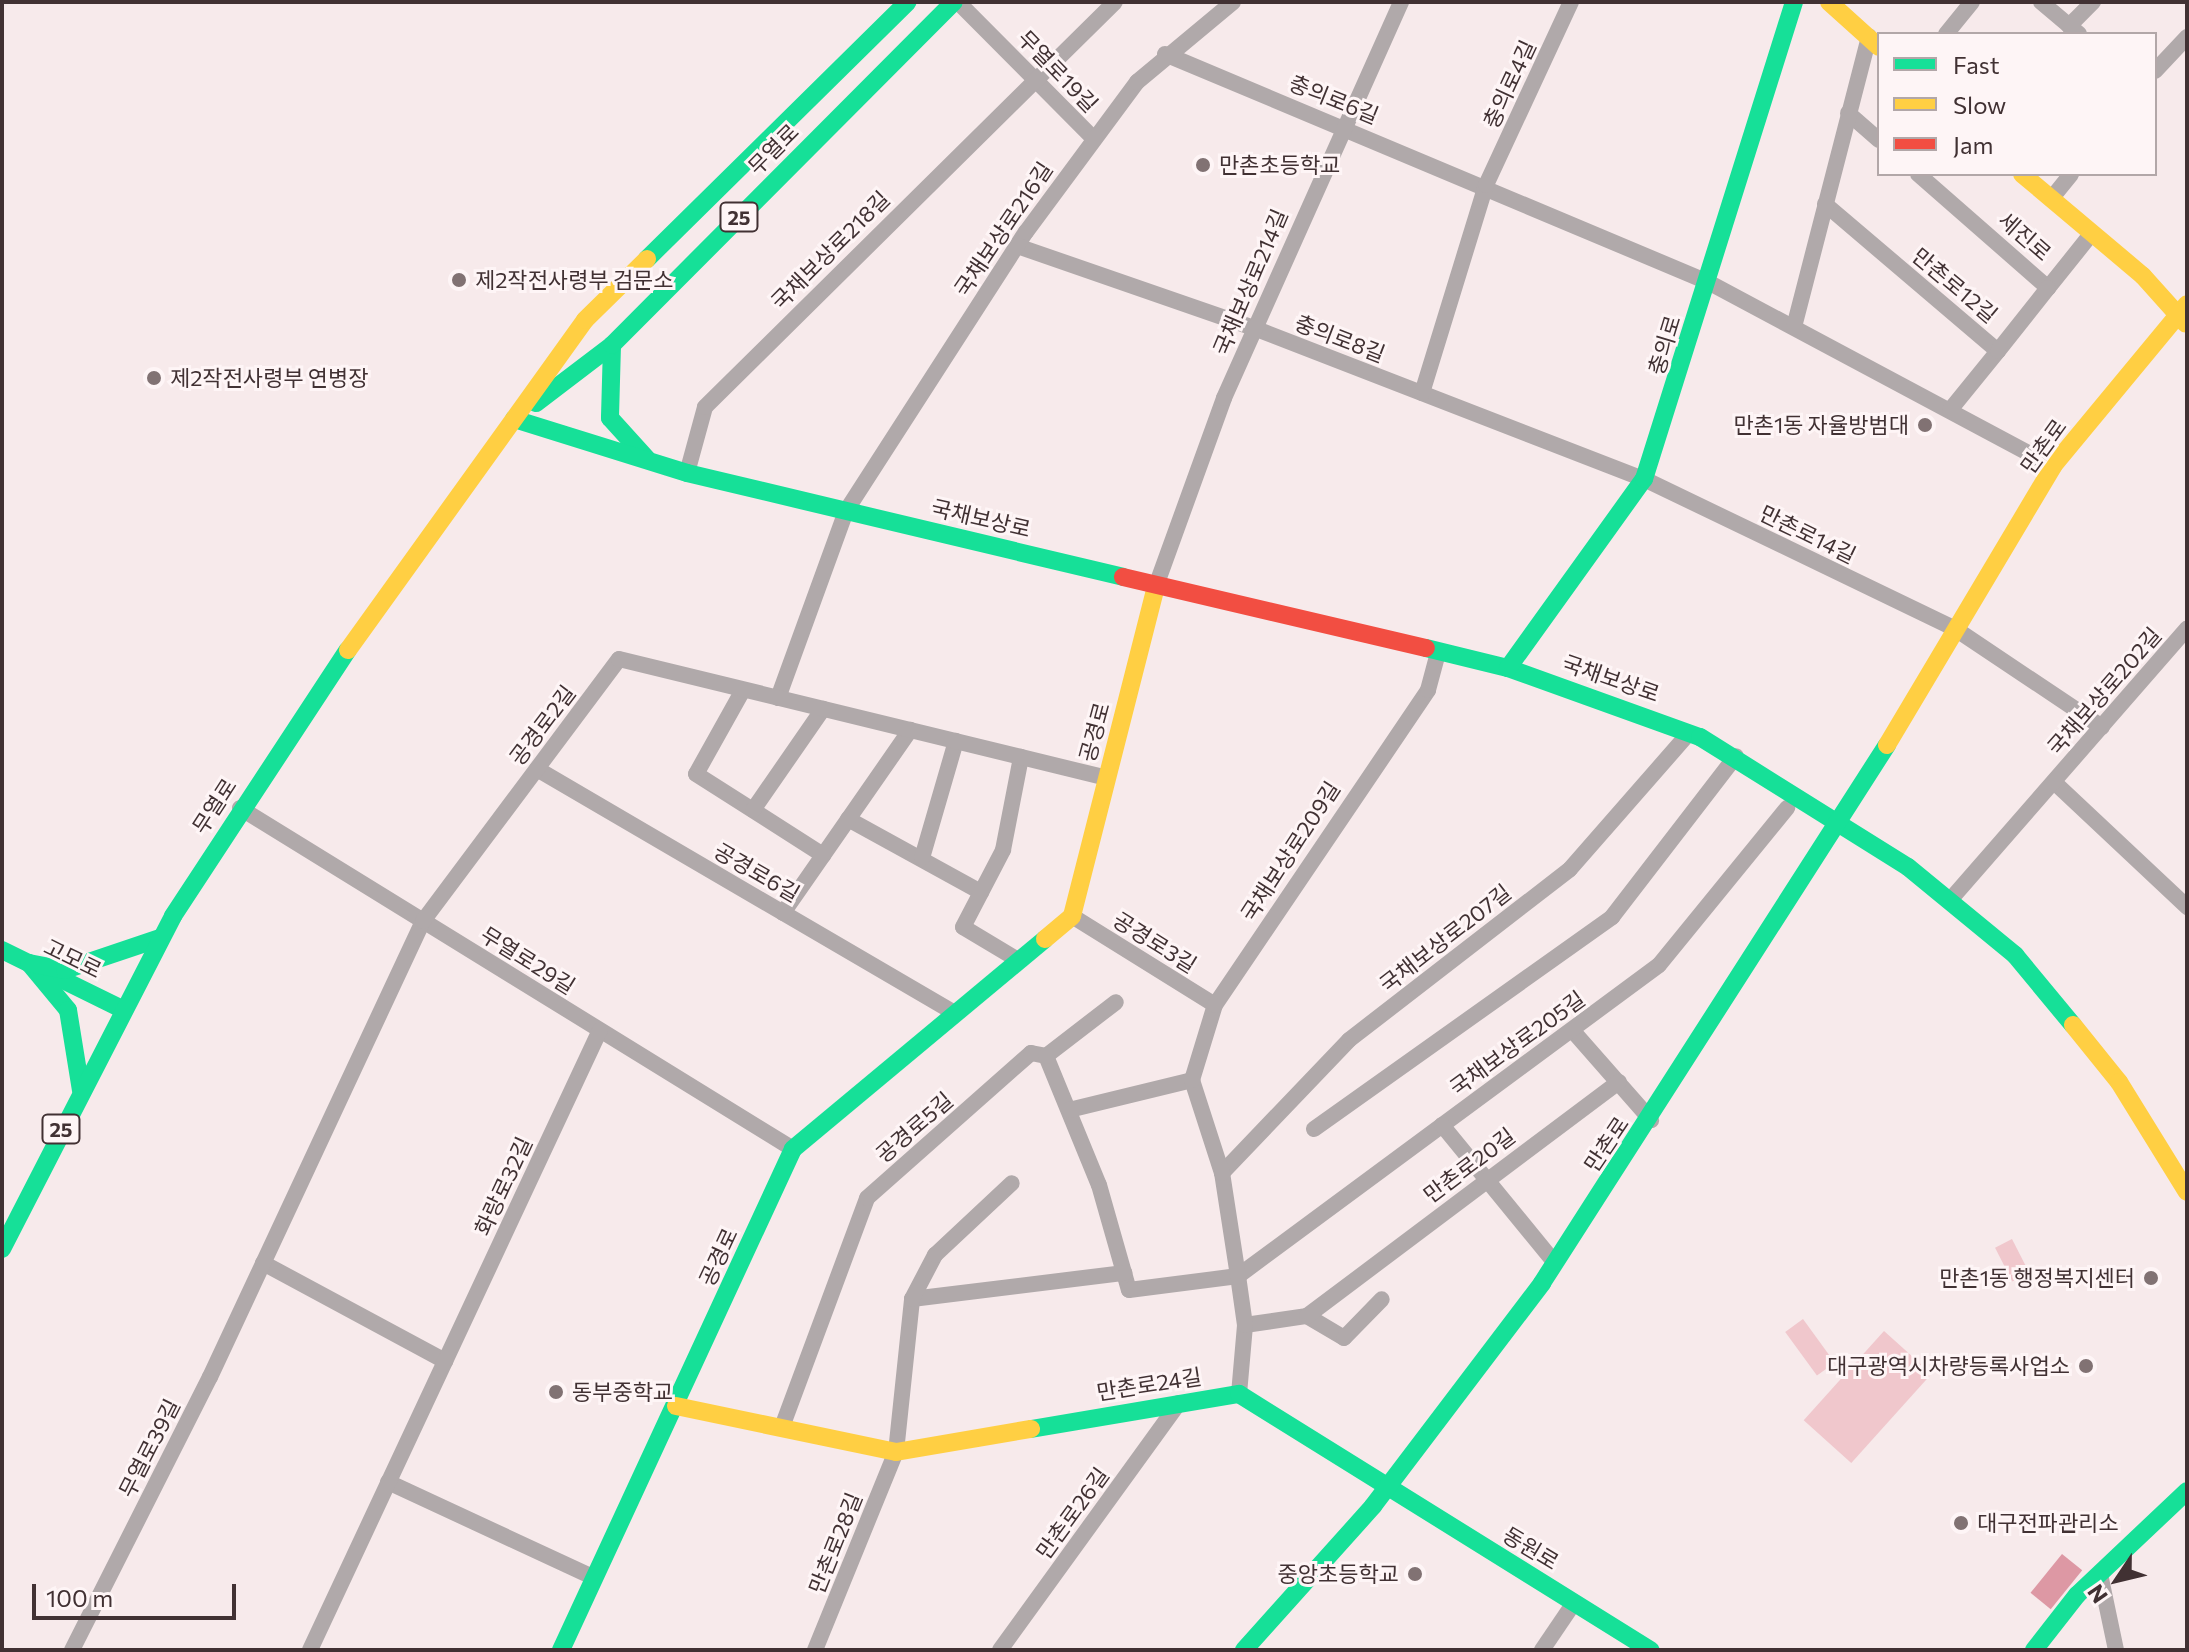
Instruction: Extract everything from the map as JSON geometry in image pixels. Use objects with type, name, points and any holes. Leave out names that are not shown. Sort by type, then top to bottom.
[{"type":"main road","name":"무열로","points":[[2,1249],[160,938],[240,808],[585,320],[908,2]]},
{"type":"main road","name":"무열로","points":[[514,419],[612,345],[956,2]]},
{"type":"main road","name":"충의로","points":[[1508,668],[1644,479],[1794,2]]},
{"type":"main road","points":[[1829,2],[1874,42]]},
{"type":"main road","name":"세진로","points":[[2024,176],[2184,315]]},
{"type":"main road","name":"만촌로","points":[[1244,1650],[1386,1488],[1555,1263],[1651,1120],[1839,819],[2053,466],[2184,315]]},
{"type":"main road","points":[[612,345],[610,418],[651,463]]},
{"type":"main road","name":"국채보상로","points":[[514,419],[687,473],[1508,668],[1689,733],[1736,756],[1839,819],[1951,899],[2015,955],[2093,1047],[2187,1192]]},
{"type":"main road","name":"공경로","points":[[561,1650],[793,1149],[1072,916],[1156,586]]},
{"type":"main road","points":[[29,963],[65,970],[160,938]]},
{"type":"main road","name":"고모로","points":[[2,950],[122,1009]]},
{"type":"main road","points":[[29,963],[68,1010],[81,1090]]},
{"type":"main road","points":[[1239,1394],[1386,1488]]},
{"type":"main road","name":"만촌로24길","points":[[676,1406],[896,1452],[1239,1394]]},
{"type":"main road","name":"동원로","points":[[1386,1488],[1651,1650]]},
{"type":"main road","points":[[2034,1650],[2100,1574],[2187,1491]]},
{"type":"main road","points":[[2167,1510],[2187,1500]]},
{"type":"street","name":"무열로19길","points":[[956,2],[1037,78],[1092,137]]},
{"type":"street","name":"국채보상로218길","points":[[687,473],[705,407],[1115,2]]},
{"type":"street","name":"국채보상로216길","points":[[846,511],[1017,246],[1092,137],[1165,54],[1233,2]]},
{"type":"street","name":"국채보상로214길","points":[[1156,586],[1254,328],[1401,2]]},
{"type":"street","name":"충의로4길","points":[[1486,185],[1571,2]]},
{"type":"street","points":[[1948,32],[1972,2]]},
{"type":"street","points":[[2041,2],[2074,30],[2093,2]]},
{"type":"street","points":[[2157,69],[2187,37]]},
{"type":"street","points":[[1794,327],[1848,113],[1874,42]]},
{"type":"street","name":"충의로6길","points":[[1165,54],[1486,185],[1708,282]]},
{"type":"street","points":[[1848,113],[1877,138]]},
{"type":"street","name":"세진로","points":[[1920,176],[2048,288],[2092,233]]},
{"type":"street","points":[[2051,199],[2069,176]]},
{"type":"street","points":[[1422,393],[1486,185]]},
{"type":"street","name":"만촌로12길","points":[[1825,204],[1998,351],[1950,410]]},
{"type":"street","name":"충의로8길","points":[[1017,246],[1254,328],[1644,479]]},
{"type":"street","points":[[1708,282],[2053,466]]},
{"type":"street","points":[[1998,351],[2048,288]]},
{"type":"street","name":"만촌로14길","points":[[1644,479],[1954,628]]},
{"type":"street","points":[[778,698],[846,511]]},
{"type":"street","points":[[1954,628],[2102,727]]},
{"type":"street","name":"국채보상로202길","points":[[1951,899],[2186,632]]},
{"type":"street","name":"국채보상로209길","points":[[1192,1080],[1215,1005],[1428,690],[1438,652]]},
{"type":"street","name":"공경로2길","points":[[423,921],[619,659],[1107,778]]},
{"type":"street","points":[[743,690],[696,774],[823,855]]},
{"type":"street","points":[[753,810],[823,709]]},
{"type":"street","points":[[783,913],[910,730]]},
{"type":"street","name":"국채보상로207길","points":[[1222,1173],[1349,1040],[1570,869],[1689,733]]},
{"type":"street","points":[[922,858],[956,741]]},
{"type":"street","points":[[1314,1129],[1612,917],[1736,756]]},
{"type":"street","points":[[1018,960],[963,927],[1003,850],[1021,757]]},
{"type":"street","name":"공경로6길","points":[[537,769],[955,1013]]},
{"type":"street","name":"국채보상로202길","points":[[2054,782],[2187,907]]},
{"type":"street","name":"무열로29길","points":[[240,808],[793,1149]]},
{"type":"street","name":"국채보상로205길","points":[[1238,1276],[1659,965],[1787,808]]},
{"type":"street","points":[[848,819],[981,892]]},
{"type":"street","name":"공경로3길","points":[[1072,916],[1215,1005]]},
{"type":"street","name":"무열로39길","points":[[72,1650],[263,1263],[423,921]]},
{"type":"street","name":"공경로5길","points":[[782,1427],[867,1198],[1031,1053],[1046,1056],[1116,1002]]},
{"type":"street","name":"화랑로32길","points":[[310,1650],[600,1030]]},
{"type":"street","points":[[1572,1030],[1651,1120]]},
{"type":"street","points":[[1046,1056],[1069,1110],[1129,1290],[1238,1276]]},
{"type":"street","points":[[1069,1110],[1192,1080],[1222,1173],[1238,1276],[1245,1325],[1239,1394]]},
{"type":"street","name":"만촌로20길","points":[[1245,1325],[1307,1316],[1619,1082]]},
{"type":"street","points":[[1442,1125],[1555,1263]]},
{"type":"street","points":[[896,1452],[912,1299],[935,1255],[1012,1183]]},
{"type":"street","points":[[263,1263],[445,1361]]},
{"type":"street","points":[[912,1299],[1124,1273]]},
{"type":"street","points":[[1307,1316],[1344,1338],[1382,1299]]},
{"type":"street","name":"만촌로26길","points":[[1000,1650],[1179,1403]]},
{"type":"street","name":"만촌로28길","points":[[815,1650],[896,1452]]},
{"type":"street","points":[[388,1482],[595,1578]]},
{"type":"street","points":[[2100,1574],[2116,1650]]},
{"type":"street","points":[[1542,1650],[1574,1603]]},
{"type":"shaded area","points":[[2012,1239],[2029,1273],[2012,1281],[1995,1248]]},
{"type":"shaded area","points":[[1803,1319],[1835,1363],[1817,1376],[1785,1332]]},
{"type":"shaded area","points":[[1884,1331],[1932,1374],[1851,1463],[1804,1420]]},
{"type":"shaded area","points":[[2062,1554],[2082,1570],[2051,1609],[2031,1593]]},
{"type":"traffic: fast","points":[[647,259],[908,2]]},
{"type":"traffic: fast","points":[[536,403],[612,345],[954,2]]},
{"type":"traffic: fast","points":[[1508,668],[1644,479],[1794,2]]},
{"type":"traffic: fast","points":[[612,345],[610,418],[647,459]]},
{"type":"traffic: fast","points":[[514,419],[687,473],[1123,577]]},
{"type":"traffic: fast","points":[[1426,648],[1508,668],[1700,737],[1908,867],[2015,955],[2073,1025]]},
{"type":"traffic: fast","points":[[2,1249],[173,916],[348,650]]},
{"type":"traffic: fast","points":[[1244,1650],[1373,1506],[1542,1283],[1887,745]]},
{"type":"traffic: fast","points":[[29,963],[65,970],[160,938]]},
{"type":"traffic: fast","points":[[561,1650],[793,1149],[1045,939]]},
{"type":"traffic: fast","points":[[2,950],[122,1009]]},
{"type":"traffic: fast","points":[[29,963],[68,1010],[81,1090]]},
{"type":"traffic: fast","points":[[1031,1429],[1239,1394],[1651,1650]]},
{"type":"traffic: fast","points":[[2034,1650],[2077,1595],[2187,1491]]},
{"type":"traffic: slow","points":[[1829,2],[1877,45]]},
{"type":"traffic: slow","points":[[2024,176],[2143,276],[2186,324]]},
{"type":"traffic: slow","points":[[348,650],[585,320],[647,259]]},
{"type":"traffic: slow","points":[[1887,745],[2053,466],[2187,304]]},
{"type":"traffic: slow","points":[[1045,939],[1072,916],[1156,586]]},
{"type":"traffic: slow","points":[[2073,1025],[2119,1082],[2187,1192]]},
{"type":"traffic: slow","points":[[676,1406],[896,1452],[1031,1429]]},
{"type":"traffic: jam","points":[[1123,577],[1426,648]]},
{"type":"place","name":"만촌초등학교","points":[[1203,165]]},
{"type":"place","name":"제2작전사령부 검문소","points":[[459,280]]},
{"type":"place","name":"제2작전사령부 연병장","points":[[154,378]]},
{"type":"place","name":"만촌1동 자율방범대","points":[[1925,425]]},
{"type":"place","name":"만촌1동 행정복지센터","points":[[2151,1278]]},
{"type":"place","name":"대구광역시차량등록사업소","points":[[2086,1366]]},
{"type":"place","name":"동부중학교","points":[[556,1392]]},
{"type":"place","name":"대구전파관리소","points":[[1961,1523]]},
{"type":"place","name":"중앙초등학교","points":[[1415,1574]]}]
